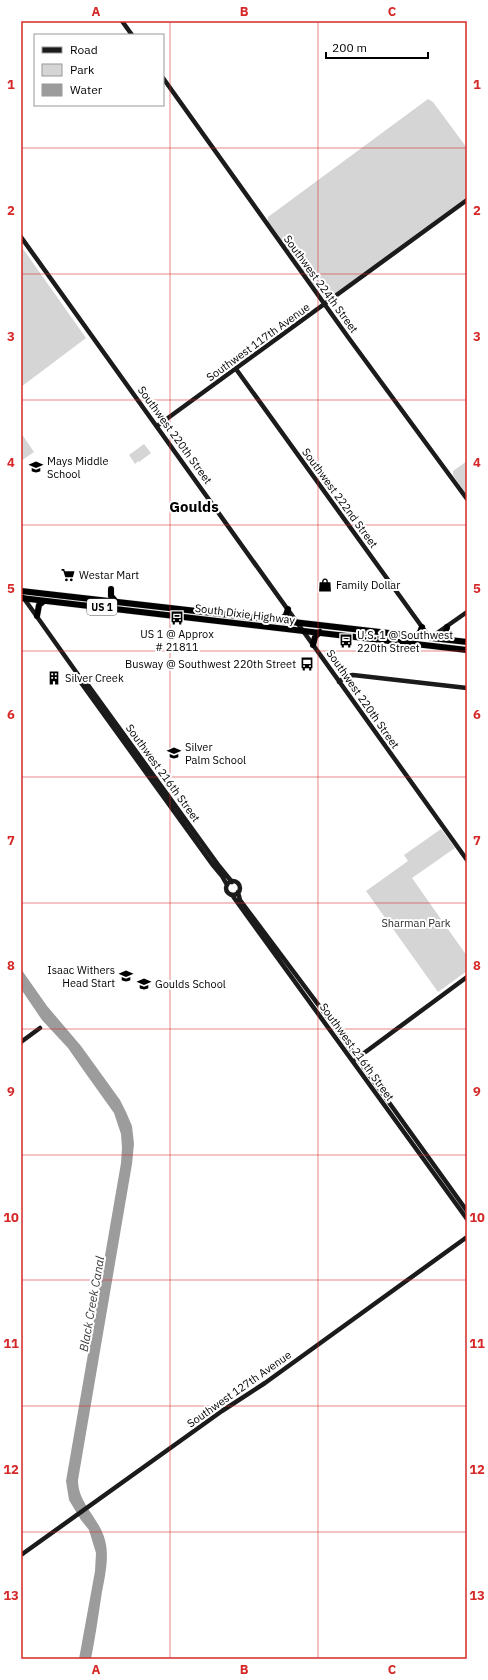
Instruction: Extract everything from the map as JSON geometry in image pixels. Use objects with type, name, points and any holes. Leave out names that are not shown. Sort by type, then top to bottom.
[{"type":"highway","points":[[111,589],[111,596],[116,602]]},
{"type":"highway","name":"South Dixie Highway","points":[[22,595],[76,600],[82,598],[95,599],[467,642]]},
{"type":"highway","name":"South Dixie Highway","points":[[22,595],[44,601],[467,650]]},
{"type":"highway","points":[[37,616],[39,605],[44,601]]},
{"type":"highway","points":[[123,610],[132,607],[169,612],[174,608],[176,614],[180,616]]},
{"type":"highway","points":[[281,620],[286,615],[288,609]]},
{"type":"highway","points":[[242,624],[250,621],[291,626],[297,623]]},
{"type":"highway","points":[[303,631],[310,627],[352,632],[361,630]]},
{"type":"highway","points":[[416,636],[422,627]]},
{"type":"highway","points":[[447,627],[446,635],[450,640]]},
{"type":"highway","points":[[313,645],[315,637],[320,632]]},
{"type":"highway","points":[[376,639],[384,637],[423,641],[430,638],[434,644],[438,646]]},
{"type":"street","points":[[122,21],[131,34]]},
{"type":"street","name":"Southwest 224th Street","points":[[164,79],[467,499]]},
{"type":"street","name":"Southwest 117th Avenue","points":[[157,426],[467,200]]},
{"type":"street","name":"Southwest 220th Street","points":[[21,237],[467,860]]},
{"type":"street","name":"Southwest 222nd Street","points":[[236,369],[430,638]]},
{"type":"street","name":"Southwest 216th Street","points":[[22,595],[79,676],[83,678],[232,882]]},
{"type":"street","points":[[430,638],[467,612]]},
{"type":"street","points":[[339,682],[346,676],[353,675],[467,688]]},
{"type":"street","name":"Southwest 216th Street","points":[[79,676],[79,680],[213,866],[222,876],[227,885]]},
{"type":"street","points":[[232,882],[239,886],[238,892],[232,895],[227,891],[227,885],[232,882]]},
{"type":"street","name":"Southwest 216th Street","points":[[238,892],[240,900],[320,1007],[467,1219]]},
{"type":"street","name":"Southwest 216th Street","points":[[232,895],[467,1211]]},
{"type":"street","points":[[290,974],[298,979],[315,1004],[320,1007]]},
{"type":"street","points":[[355,1059],[467,977]]},
{"type":"street","points":[[21,1042],[40,1028]]},
{"type":"street","name":"Southwest 127th Avenue","points":[[21,1555],[222,1411],[256,1390],[467,1237]]},
{"type":"green space","points":[[428,99],[433,102],[467,148],[467,199],[330,298],[325,298],[315,287],[268,221],[268,217]]},
{"type":"green space","points":[[21,246],[86,338],[21,387]]},
{"type":"green space","points":[[21,433],[34,452],[21,461]]},
{"type":"green space","points":[[144,444],[151,453],[135,464],[129,455]]},
{"type":"green space","points":[[467,461],[467,496],[453,475],[453,471]]},
{"type":"green space","name":"Sharman Park","points":[[441,829],[455,848],[412,878],[467,956],[467,971],[438,992],[366,891],[408,861],[404,855]]},
{"type":"water","name":"Black Creek Canal","points":[[21,969],[47,1006],[81,1046],[120,1100],[132,1126],[134,1144],[132,1164],[78,1480],[81,1496],[102,1532],[107,1554],[106,1569],[91,1659],[79,1659],[95,1571],[96,1553],[89,1530],[69,1500],[66,1481],[121,1163],[121,1134],[114,1113],[68,1048],[42,1020],[21,989]]},
{"type":"place","name":"Mays Middle School","points":[[36,467]]},
{"type":"place","name":"Westar Mart","points":[[68,575]]},
{"type":"place","name":"Family Dollar","points":[[325,585]]},
{"type":"place","name":"US 1 @ Approx # 21811","points":[[177,618]]},
{"type":"place","name":"U.S. 1 @ Southwest 220th Street","points":[[346,641]]},
{"type":"place","name":"Busway @ Southwest 220th Street","points":[[307,664]]},
{"type":"place","name":"Silver Creek","points":[[54,678]]},
{"type":"place","name":"Silver Palm School","points":[[174,753]]},
{"type":"place","name":"Isaac Withers Head Start","points":[[126,976]]},
{"type":"place","name":"Goulds School","points":[[144,984]]},
{"type":"district","name":"Goulds","points":[[194,507]]}]
